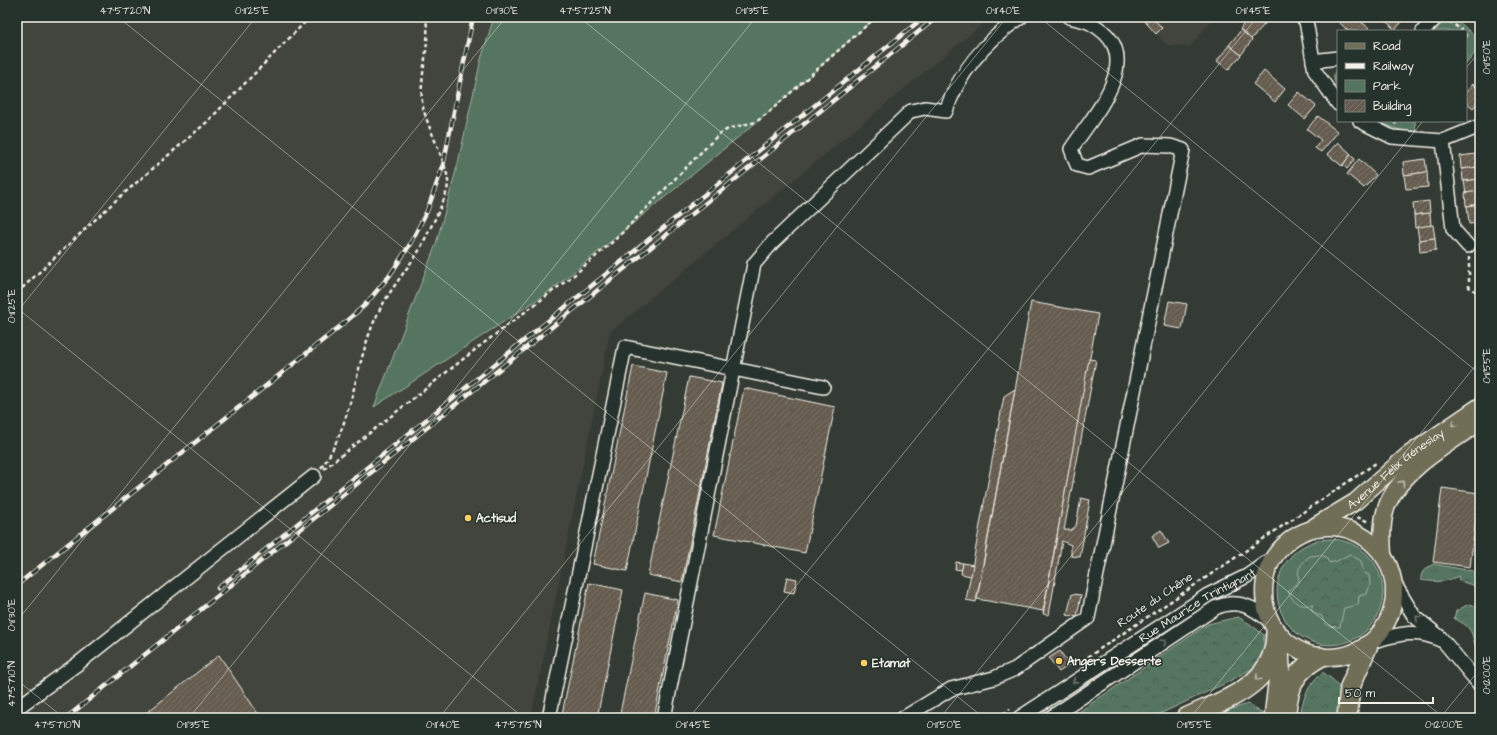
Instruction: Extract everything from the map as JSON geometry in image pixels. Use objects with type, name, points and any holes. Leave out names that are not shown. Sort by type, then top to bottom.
[{"type":"highway","points":[[1186,718],[1238,693],[1257,680],[1266,670],[1276,649],[1273,626]]},
{"type":"highway","points":[[1273,626],[1280,667],[1274,718]]},
{"type":"highway","points":[[1347,718],[1350,687],[1370,643]]},
{"type":"highway","points":[[1284,718],[1287,701],[1295,677],[1302,668],[1320,657]]},
{"type":"main road","name":"Avenue Félix Géneslay","points":[[1309,529],[1355,502],[1408,455],[1480,406]]},
{"type":"main road","name":"Avenue Félix Géneslay","points":[[1383,555],[1382,529],[1388,504],[1394,492],[1402,482],[1435,453],[1480,422]]},
{"type":"main road","points":[[1330,526],[1350,530],[1369,540],[1383,555],[1390,568],[1394,583],[1394,604],[1386,624],[1370,643],[1353,653],[1336,657],[1320,657],[1298,649],[1288,643],[1273,626],[1264,599],[1265,577],[1274,556],[1289,540],[1309,529],[1330,526]]},
{"type":"street","points":[[664,718],[754,264],[772,242],[911,111],[925,108],[946,111],[950,98],[962,74],[987,45],[1021,17]]},
{"type":"street","points":[[903,718],[951,689],[994,678],[1015,669],[1088,618],[1183,150],[1170,146],[1143,145],[1088,168],[1077,165],[1071,149],[1100,108],[1111,88],[1118,59],[1110,38],[1090,23],[1069,17]]},
{"type":"street","points":[[1302,17],[1306,21],[1315,71],[1337,103]]},
{"type":"street","points":[[1424,30],[1437,17]]},
{"type":"street","points":[[1313,61],[1337,58]]},
{"type":"street","points":[[1362,122],[1392,137],[1443,141],[1480,126]]},
{"type":"street","points":[[1443,141],[1453,228],[1468,246]]},
{"type":"street","points":[[549,718],[625,347],[733,368],[823,388]]},
{"type":"street","points":[[17,708],[80,662],[314,476]]},
{"type":"street","name":"Rue Maurice Trintignant","points":[[1020,718],[1192,605],[1247,576],[1274,556]]},
{"type":"street","points":[[1394,583],[1414,616],[1436,633],[1480,685]]},
{"type":"street","name":"Rue Maurice Trintignant","points":[[1050,718],[1216,608],[1225,604],[1243,604],[1254,608],[1273,626]]},
{"type":"street","points":[[1370,643],[1410,632],[1432,637],[1446,645]]},
{"type":"path","points":[[17,293],[114,202],[207,122],[310,17]]},
{"type":"path","points":[[314,476],[334,447],[347,412],[376,317],[384,301],[418,252],[438,213],[448,186],[446,172],[422,107],[421,90],[427,34],[425,17]]},
{"type":"path","points":[[314,476],[476,349],[574,275],[617,238],[719,134],[730,128],[756,122],[770,112],[876,17]]},
{"type":"path","points":[[1444,17],[1462,30]]},
{"type":"path","points":[[1468,246],[1469,287],[1480,294]]},
{"type":"path","name":"Route du Chêne","points":[[1075,665],[1324,497]]},
{"type":"path","points":[[997,718],[1016,705]]},
{"type":"shaded area","points":[[17,17],[494,17],[481,59],[458,163],[436,244],[375,406],[549,292],[769,112],[876,17],[991,17],[610,332],[531,718],[17,718]]},
{"type":"shaded area","points":[[1141,17],[1214,17],[1190,47],[1167,45]]},
{"type":"green space","points":[[494,17],[876,17],[769,112],[549,292],[374,407],[436,244],[458,163],[481,59]]},
{"type":"green space","points":[[1445,17],[1454,17],[1480,41],[1480,47],[1467,63],[1467,30],[1432,30]]},
{"type":"green space","points":[[1337,68],[1337,87],[1334,77]]},
{"type":"green space","points":[[1378,122],[1415,122],[1416,133],[1400,130]]},
{"type":"green space","points":[[1330,539],[1350,543],[1368,554],[1379,572],[1383,592],[1379,612],[1368,630],[1350,641],[1330,645],[1310,641],[1292,630],[1281,612],[1277,592],[1281,572],[1292,554],[1310,543]]},
{"type":"green space","points":[[1350,554],[1361,561],[1364,573],[1369,575],[1370,584],[1367,594],[1359,596],[1358,605],[1344,608],[1340,627],[1331,626],[1324,622],[1322,616],[1315,614],[1311,609],[1313,605],[1301,605],[1292,599],[1288,591],[1299,581],[1299,569],[1304,561],[1310,556],[1320,555],[1326,557],[1329,563],[1337,561]]},
{"type":"green space","points":[[1434,564],[1477,572],[1480,574],[1480,584],[1476,586],[1459,581],[1458,576],[1449,580],[1440,581],[1421,580],[1423,572]]},
{"type":"green space","points":[[1469,604],[1476,606],[1479,612],[1480,652],[1477,649],[1469,629],[1454,618],[1456,611]]},
{"type":"green space","points":[[1238,617],[1264,635],[1264,649],[1255,667],[1226,683],[1151,718],[1070,718],[1208,624]]},
{"type":"green space","points":[[1322,672],[1338,686],[1342,697],[1343,718],[1300,718],[1306,693],[1309,687]]},
{"type":"green space","points":[[1248,704],[1263,714],[1263,718],[1214,718],[1229,710]]},
{"type":"building","points":[[1141,17],[1152,17],[1162,28],[1156,34]]},
{"type":"building","points":[[1249,17],[1254,17],[1264,25],[1251,39],[1240,29]]},
{"type":"building","points":[[1254,17],[1270,17],[1264,25]]},
{"type":"building","points":[[1341,17],[1355,17],[1369,28],[1367,30],[1347,30],[1338,21]]},
{"type":"building","points":[[1386,17],[1406,17],[1395,30],[1384,19]]},
{"type":"building","points":[[1241,30],[1252,40],[1241,55],[1229,45]]},
{"type":"building","points":[[1229,45],[1241,55],[1228,70],[1217,61]]},
{"type":"building","points":[[1264,71],[1285,89],[1275,102],[1253,84]]},
{"type":"building","points":[[1480,81],[1480,91],[1475,87]]},
{"type":"building","points":[[1473,84],[1480,91],[1480,100],[1473,108],[1467,103],[1467,91]]},
{"type":"building","points":[[1299,92],[1316,106],[1305,119],[1288,105]]},
{"type":"building","points":[[1318,116],[1338,132],[1321,152],[1315,148],[1321,140],[1307,129]]},
{"type":"building","points":[[1338,142],[1351,154],[1342,166],[1327,154]]},
{"type":"building","points":[[1476,154],[1477,167],[1461,169],[1460,156]]},
{"type":"building","points":[[1350,155],[1355,159],[1347,169],[1343,165]]},
{"type":"building","points":[[1359,159],[1376,175],[1364,188],[1347,174]]},
{"type":"building","points":[[1425,159],[1427,172],[1404,175],[1403,162]]},
{"type":"building","points":[[1478,167],[1479,179],[1463,181],[1462,169]]},
{"type":"building","points":[[1427,172],[1428,187],[1406,189],[1404,175]]},
{"type":"building","points":[[1479,179],[1480,191],[1466,193],[1464,181]]},
{"type":"building","points":[[1480,191],[1480,204],[1466,206],[1465,193]]},
{"type":"building","points":[[1429,201],[1430,213],[1414,215],[1413,203]]},
{"type":"building","points":[[1480,204],[1480,223],[1469,224],[1467,206]]},
{"type":"building","points":[[1430,213],[1431,226],[1415,228],[1414,215]]},
{"type":"building","points":[[1433,225],[1435,238],[1419,240],[1417,227]]},
{"type":"building","points":[[1435,238],[1436,250],[1420,252],[1419,240]]},
{"type":"building","points":[[1169,301],[1187,304],[1182,329],[1164,326]]},
{"type":"building","points":[[1031,302],[1098,314],[1043,611],[977,599]]},
{"type":"building","points":[[1089,359],[1096,360],[1064,530],[1071,530],[1076,526],[1081,498],[1090,500],[1080,557],[1071,556],[1071,545],[1062,541],[1049,615],[1043,614]]},
{"type":"building","points":[[633,366],[667,373],[627,571],[593,564]]},
{"type":"building","points":[[689,377],[722,383],[682,582],[648,575]]},
{"type":"building","points":[[744,388],[835,407],[805,553],[714,535]]},
{"type":"building","points":[[1015,389],[976,602],[966,600],[1004,396]]},
{"type":"building","points":[[1442,488],[1479,493],[1470,567],[1433,562]]},
{"type":"building","points":[[1161,530],[1169,543],[1159,548],[1152,536]]},
{"type":"building","points":[[956,562],[963,563],[962,570],[955,569]]},
{"type":"building","points":[[963,563],[973,565],[971,576],[961,574]]},
{"type":"building","points":[[787,577],[797,579],[794,593],[784,591]]},
{"type":"building","points":[[589,583],[623,590],[597,718],[580,718],[562,714]]},
{"type":"building","points":[[645,593],[678,600],[654,718],[619,718]]},
{"type":"building","points":[[1072,594],[1081,595],[1077,617],[1067,615]]},
{"type":"building","name":"Angers Desserte","points":[[1060,651],[1069,665],[1059,672],[1049,658]]},
{"type":"building","points":[[219,655],[261,718],[140,718]]},
{"type":"railway","points":[[17,585],[343,324],[365,305],[390,275],[409,246],[427,211],[443,166],[473,17]]},
{"type":"railway","points":[[218,588],[924,17]]},
{"type":"railway","points":[[66,718],[937,17]]},
{"type":"place","name":"Actisud","points":[[468,518]]},
{"type":"place","name":"Angers Desserte","points":[[1059,661]]},
{"type":"place","name":"Etamat","points":[[864,663]]}]
